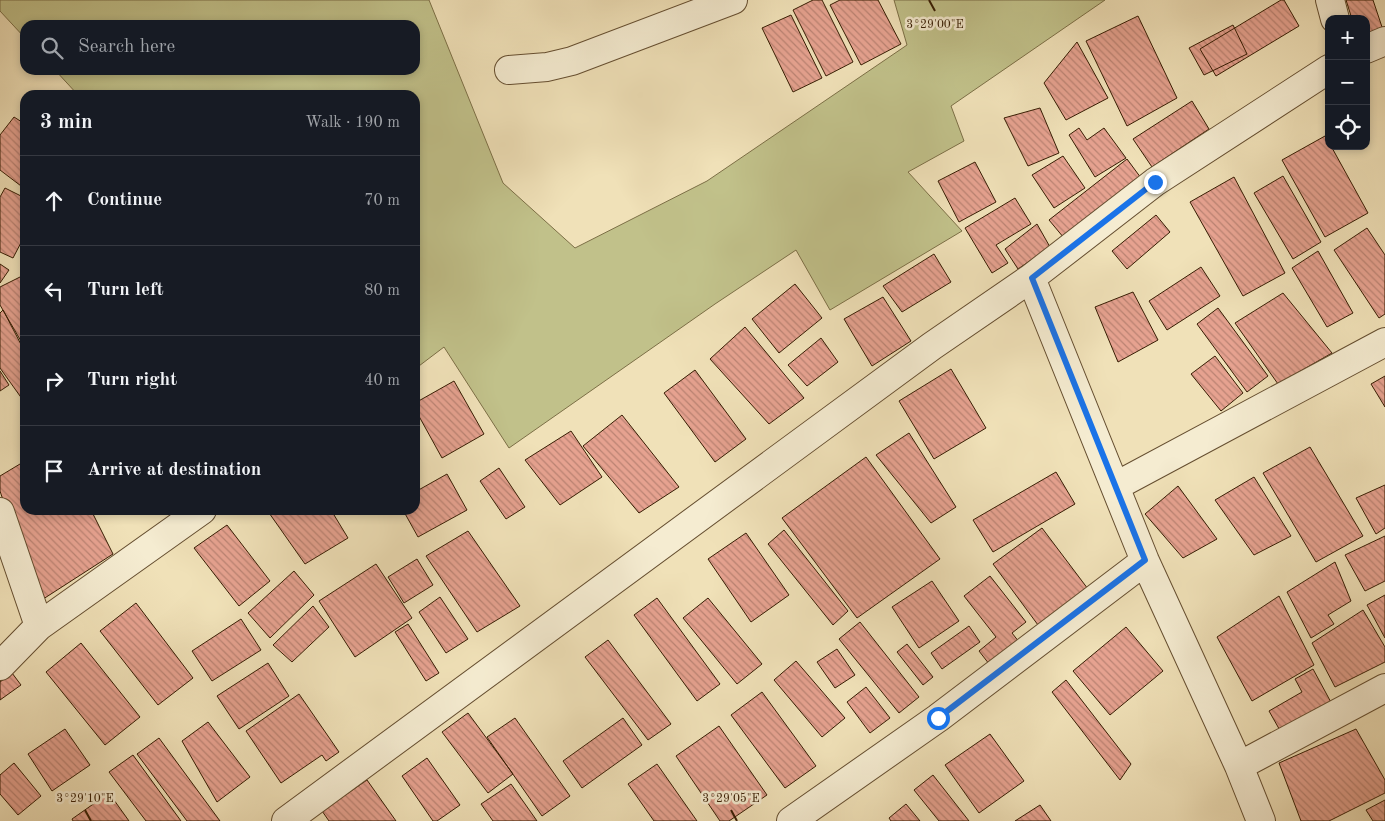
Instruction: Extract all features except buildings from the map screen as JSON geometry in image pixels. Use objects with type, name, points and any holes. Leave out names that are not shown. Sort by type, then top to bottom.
[{"type":"street","points":[[1330,0],[1334,15]]},
{"type":"street","points":[[509,70],[547,67],[572,61],[721,2]]},
{"type":"street","points":[[1370,47],[1385,40]]},
{"type":"street","points":[[286,821],[932,346],[1032,278],[1155,182],[1325,72]]},
{"type":"street","points":[[1032,278],[1145,560],[1239,766],[1261,821]]},
{"type":"street","points":[[1116,486],[1385,342]]},
{"type":"street","points":[[0,512],[38,626]]},
{"type":"street","points":[[0,666],[38,626],[195,515]]},
{"type":"street","points":[[791,821],[938,718],[1145,560]]},
{"type":"street","points":[[1239,766],[1385,688]]},
{"type":"green space","points":[[0,0],[429,0],[503,183],[575,248],[707,181],[907,45],[894,0],[1105,0],[951,106],[964,141],[908,172],[962,231],[830,310],[796,250],[715,304],[509,448],[444,347],[420,365],[420,90],[73,90],[60,75],[420,75],[420,20],[20,20],[20,33],[0,11]]},
{"type":"route","points":[[938,718],[1145,560],[1032,278],[1155,182]]}]
